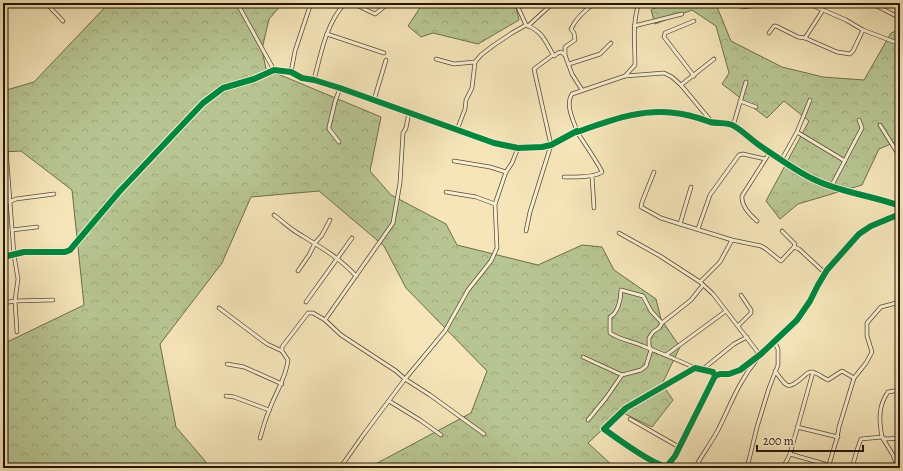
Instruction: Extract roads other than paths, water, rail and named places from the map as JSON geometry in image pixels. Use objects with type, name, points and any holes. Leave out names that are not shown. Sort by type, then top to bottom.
[{"type":"street","points":[[46,3],[63,21]]},
{"type":"street","points":[[237,3],[274,70]]},
{"type":"street","points":[[291,72],[295,51],[311,3]]},
{"type":"street","points":[[314,80],[327,34],[339,10],[345,3]]},
{"type":"street","points":[[352,3],[375,14],[389,3]]},
{"type":"street","points":[[516,3],[527,26],[543,35],[553,55]]},
{"type":"street","points":[[457,130],[465,109],[466,100],[472,88],[475,62],[512,33],[527,26],[553,3]]},
{"type":"street","points":[[582,90],[572,74],[565,55],[565,47],[574,40],[574,33],[571,29],[573,25],[580,16],[595,3]]},
{"type":"street","points":[[625,76],[635,65],[634,26],[639,3]]},
{"type":"street","points":[[742,7],[777,3]]},
{"type":"street","points":[[807,3],[846,20],[863,30],[900,44]]},
{"type":"street","points":[[871,3],[900,18]]},
{"type":"street","points":[[805,38],[823,10]]},
{"type":"street","points":[[634,26],[682,14]]},
{"type":"street","points":[[694,22],[665,33],[664,37],[694,76]]},
{"type":"street","points":[[769,33],[774,26],[776,26],[798,37],[805,38],[838,52],[850,54],[853,51],[863,30]]},
{"type":"street","points":[[327,34],[384,53]]},
{"type":"street","points":[[569,64],[600,54],[611,43]]},
{"type":"street","points":[[526,232],[530,212],[551,146],[534,69],[553,55],[554,56],[561,52],[565,55]]},
{"type":"street","points":[[436,59],[454,64],[475,62]]},
{"type":"street","points":[[681,85],[714,59]]},
{"type":"street","points":[[374,100],[386,60]]},
{"type":"street","points":[[3,256],[24,252],[65,252],[70,250],[111,202],[203,103],[223,88],[254,79],[274,70],[291,72],[302,78],[340,88],[494,143],[518,148],[551,146],[577,131],[621,116],[640,113],[674,112],[695,116],[712,122],[733,126],[770,152],[812,178],[830,187],[900,206]]},
{"type":"street","points":[[564,177],[592,176],[602,172],[601,168],[577,131],[568,103],[572,94],[582,90],[625,76],[664,73],[672,77],[681,85],[712,122]]},
{"type":"street","points":[[733,126],[746,82]]},
{"type":"street","points":[[339,142],[329,127],[334,102],[340,88]]},
{"type":"street","points":[[782,159],[797,132],[810,100]]},
{"type":"street","points":[[740,101],[756,107]]},
{"type":"street","points":[[325,320],[393,223],[400,183],[403,133],[406,128],[409,112]]},
{"type":"street","points":[[830,187],[862,128],[859,120]]},
{"type":"street","points":[[880,125],[900,157]]},
{"type":"street","points":[[797,132],[845,161]]},
{"type":"street","points":[[340,468],[405,379],[445,331],[468,290],[492,261],[497,248],[495,204],[506,172],[512,163],[518,148]]},
{"type":"street","points":[[6,149],[9,202],[18,279],[15,301],[17,332]]},
{"type":"street","points":[[757,221],[748,212],[742,200],[742,196],[770,152]]},
{"type":"street","points":[[698,229],[710,195],[739,154],[765,159]]},
{"type":"street","points":[[454,161],[490,167],[506,172]]},
{"type":"street","points":[[3,172],[7,171]]},
{"type":"street","points":[[654,172],[641,207],[661,218],[732,240],[766,248],[781,261],[794,247]]},
{"type":"street","points":[[592,176],[594,208]]},
{"type":"street","points":[[680,224],[691,187]]},
{"type":"street","points":[[446,192],[476,197],[495,204]]},
{"type":"street","points":[[9,202],[16,199],[54,194]]},
{"type":"street","points":[[696,468],[717,431],[747,371],[761,354],[796,320],[810,301],[825,273],[859,234],[871,226],[900,214]]},
{"type":"street","points":[[274,215],[349,268],[356,276]]},
{"type":"street","points":[[298,271],[309,256],[315,243],[322,235],[330,220]]},
{"type":"street","points":[[12,230],[36,227]]},
{"type":"street","points":[[782,231],[795,244],[794,247]]},
{"type":"street","points":[[619,234],[664,258],[700,282],[713,294],[761,354]]},
{"type":"street","points":[[306,302],[352,238]]},
{"type":"street","points":[[700,282],[720,262],[732,240]]},
{"type":"street","points":[[794,247],[799,249],[825,273]]},
{"type":"street","points":[[652,350],[649,345],[649,338],[653,332],[691,300],[703,285]]},
{"type":"street","points":[[662,323],[651,311],[643,296],[621,290],[618,305],[613,315],[610,317],[610,333],[695,368],[713,372],[715,376]]},
{"type":"street","points":[[738,326],[751,313],[751,310],[741,296]]},
{"type":"street","points":[[3,303],[15,301],[53,300]]},
{"type":"street","points":[[790,454],[828,467],[854,378],[866,363],[872,352],[866,326],[869,320],[881,307],[900,302]]},
{"type":"street","points":[[219,308],[267,344],[282,351],[288,360],[282,384],[269,410],[260,438]]},
{"type":"street","points":[[666,355],[726,311]]},
{"type":"street","points":[[282,351],[282,347],[308,313],[314,313],[325,320],[341,335],[396,371],[405,379],[484,434]]},
{"type":"street","points":[[703,369],[734,344],[747,337]]},
{"type":"street","points":[[747,468],[768,388],[778,365],[778,349],[774,341]]},
{"type":"street","points":[[588,420],[622,376],[641,370],[646,366],[652,350]]},
{"type":"street","points":[[695,368],[626,408],[604,429],[640,453],[665,466],[670,463],[679,447],[715,376],[740,370],[761,354]]},
{"type":"street","points":[[583,358],[622,376]]},
{"type":"street","points":[[227,364],[244,367],[282,384]]},
{"type":"street","points":[[775,371],[786,385],[790,386],[809,372],[828,380],[842,371],[854,378]]},
{"type":"street","points":[[783,468],[790,454],[812,372]]},
{"type":"street","points":[[898,468],[893,455],[882,437],[879,417],[884,398],[888,392],[900,390]]},
{"type":"street","points":[[226,396],[234,397],[269,410]]},
{"type":"street","points":[[390,401],[441,435]]},
{"type":"street","points":[[630,419],[679,447]]},
{"type":"street","points":[[797,427],[838,437]]},
{"type":"street","points":[[852,468],[861,440],[882,437],[886,439],[900,438]]}]
